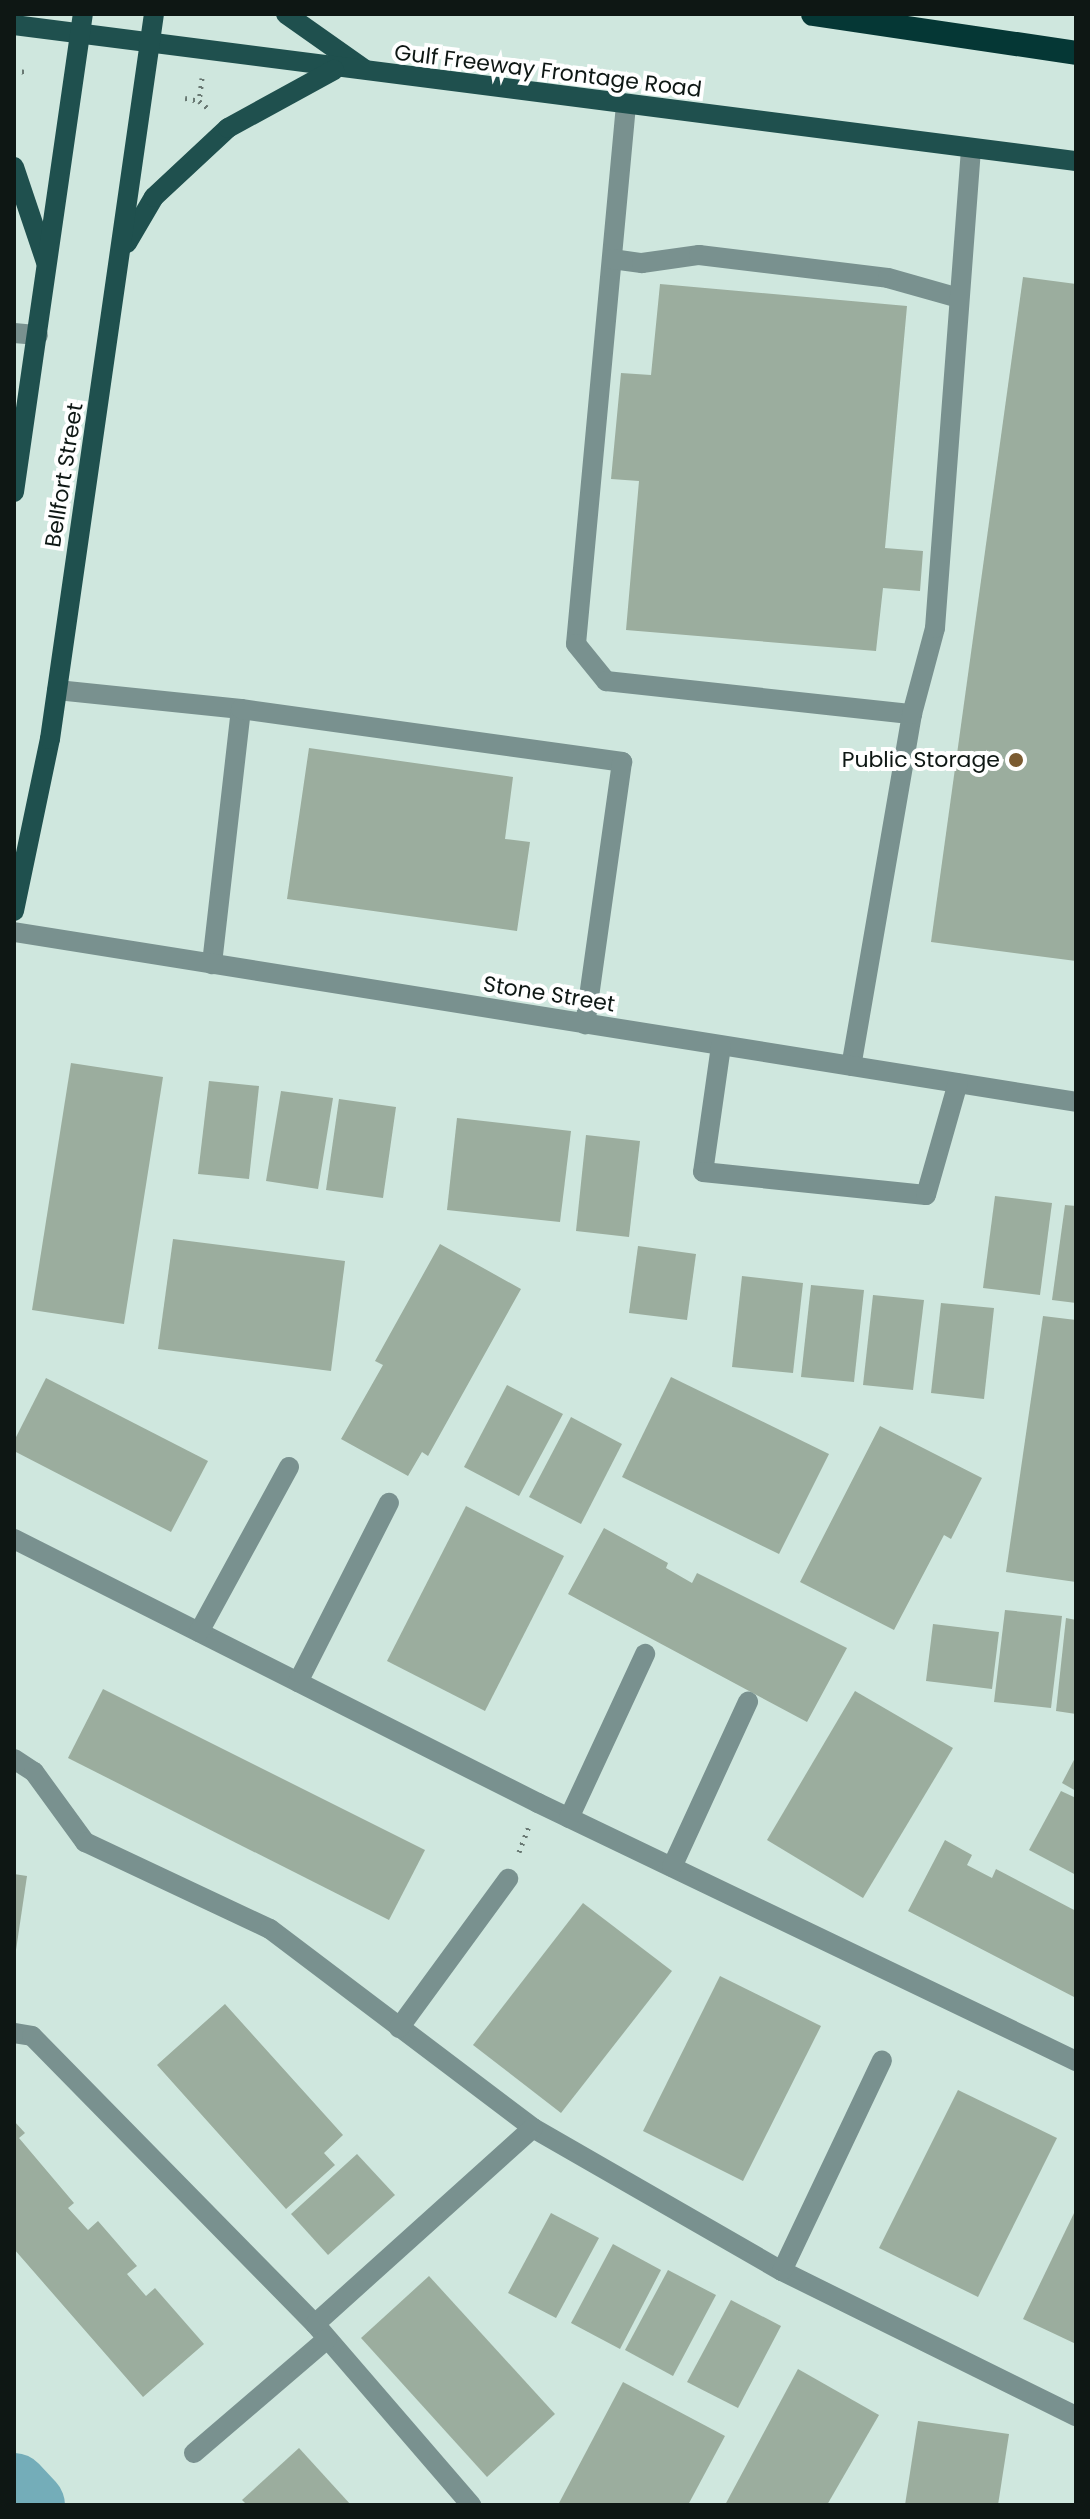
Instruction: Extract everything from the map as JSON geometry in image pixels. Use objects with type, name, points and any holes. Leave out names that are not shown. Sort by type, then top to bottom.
[{"type":"highway","points":[[813,14],[1076,53]]},
{"type":"main road","points":[[14,492],[83,14]]},
{"type":"main road","name":"Bellfort Street","points":[[14,911],[57,690],[154,14]]},
{"type":"main road","points":[[286,14],[369,72]]},
{"type":"main road","name":"Gulf Freeway Frontage Road","points":[[14,25],[336,69],[1076,161]]},
{"type":"main road","points":[[121,253],[154,197],[228,128],[336,69]]},
{"type":"main road","points":[[14,167],[48,266]]},
{"type":"street","points":[[626,105],[576,644],[606,681],[912,714]]},
{"type":"street","points":[[851,1066],[912,714],[935,628],[971,148]]},
{"type":"street","points":[[612,259],[642,263],[699,255],[888,278],[959,298]]},
{"type":"street","points":[[14,333],[38,335]]},
{"type":"street","points":[[57,690],[241,709],[622,762],[585,1024]]},
{"type":"street","points":[[212,964],[241,709]]},
{"type":"street","name":"Stone Street","points":[[14,932],[1076,1102]]},
{"type":"street","points":[[721,1046],[703,1172],[926,1195],[958,1083]]},
{"type":"street","points":[[199,1632],[289,1467]]},
{"type":"street","points":[[298,1682],[389,1503]]},
{"type":"street","points":[[14,1539],[538,1803],[1076,2061]]},
{"type":"street","points":[[569,1818],[645,1654]]},
{"type":"street","points":[[672,1867],[748,1702]]},
{"type":"street","points":[[14,1759],[34,1772],[85,1842],[270,1929],[533,2128],[782,2271],[1076,2416]]},
{"type":"street","points":[[399,2028],[508,1879]]},
{"type":"street","points":[[14,2033],[32,2036],[321,2332],[471,2505]]},
{"type":"street","points":[[782,2271],[882,2060]]},
{"type":"street","points":[[194,2453],[533,2128]]},
{"type":"path","points":[[14,70],[25,72]]},
{"type":"path","points":[[199,101],[202,78]]},
{"type":"path","points":[[185,98],[199,101],[213,113]]},
{"type":"path","points":[[508,1879],[538,1803]]},
{"type":"building","name":"Public Storage","points":[[1023,277],[1076,284],[1076,961],[931,942]]},
{"type":"building","points":[[660,284],[907,306],[885,548],[923,551],[920,591],[883,588],[876,651],[626,630],[639,481],[611,479],[621,373],[651,375]]},
{"type":"building","points":[[309,748],[513,777],[505,839],[530,842],[517,931],[287,899]]},
{"type":"building","points":[[71,1063],[163,1077],[124,1324],[32,1310]]},
{"type":"building","points":[[209,1081],[259,1086],[249,1179],[198,1174]]},
{"type":"building","points":[[281,1091],[333,1098],[318,1189],[266,1181]]},
{"type":"building","points":[[339,1099],[396,1107],[383,1198],[326,1190]]},
{"type":"building","points":[[457,1118],[571,1131],[560,1222],[447,1210]]},
{"type":"building","points":[[586,1135],[640,1141],[629,1237],[576,1231]]},
{"type":"building","points":[[995,1196],[1052,1203],[1040,1295],[983,1288]]},
{"type":"building","points":[[1065,1205],[1076,1206],[1076,1303],[1052,1300]]},
{"type":"building","points":[[173,1239],[345,1261],[331,1371],[158,1349]]},
{"type":"building","points":[[440,1244],[521,1289],[428,1456],[422,1452],[408,1476],[341,1439],[383,1365],[375,1361]]},
{"type":"building","points":[[638,1246],[696,1254],[687,1320],[629,1313]]},
{"type":"building","points":[[742,1276],[803,1283],[793,1373],[732,1367]]},
{"type":"building","points":[[811,1285],[864,1290],[854,1382],[801,1377]]},
{"type":"building","points":[[873,1295],[924,1300],[913,1390],[863,1385]]},
{"type":"building","points":[[941,1303],[994,1308],[984,1399],[931,1393]]},
{"type":"building","points":[[1043,1316],[1076,1320],[1076,1582],[1006,1572]]},
{"type":"building","points":[[671,1377],[829,1454],[779,1554],[622,1477]]},
{"type":"building","points":[[46,1378],[208,1461],[171,1532],[14,1451],[14,1441]]},
{"type":"building","points":[[507,1385],[563,1414],[519,1496],[464,1467]]},
{"type":"building","points":[[571,1417],[622,1444],[581,1524],[529,1497]]},
{"type":"building","points":[[880,1426],[982,1478],[951,1539],[944,1535],[894,1630],[800,1582]]},
{"type":"building","points":[[466,1506],[564,1556],[485,1711],[387,1661]]},
{"type":"building","points":[[604,1528],[668,1563],[666,1568],[692,1583],[697,1573],[847,1648],[807,1722],[568,1594]]},
{"type":"building","points":[[1005,1610],[1062,1616],[1051,1708],[994,1702]]},
{"type":"building","points":[[1066,1618],[1076,1620],[1076,1714],[1056,1711]]},
{"type":"building","points":[[933,1624],[999,1632],[992,1689],[926,1681]]},
{"type":"building","points":[[103,1689],[425,1850],[389,1920],[68,1758]]},
{"type":"building","points":[[855,1691],[953,1748],[863,1898],[767,1840]]},
{"type":"building","points":[[1076,1756],[1076,1791],[1062,1783]]},
{"type":"building","points":[[1061,1791],[1076,1798],[1076,1875],[1029,1850]]},
{"type":"building","points":[[945,1840],[972,1855],[967,1865],[992,1878],[996,1869],[1076,1911],[1076,1998],[908,1911]]},
{"type":"building","points":[[14,1874],[27,1876],[16,1950],[14,1950]]},
{"type":"building","points":[[583,1903],[672,1971],[561,2113],[473,2045]]},
{"type":"building","points":[[720,1976],[821,2026],[743,2181],[643,2131]]},
{"type":"building","points":[[225,2004],[343,2135],[324,2153],[335,2165],[286,2209],[157,2065]]},
{"type":"building","points":[[958,2090],[1057,2138],[978,2297],[879,2248]]},
{"type":"building","points":[[14,2121],[25,2133],[19,2138],[74,2203],[68,2208],[88,2230],[98,2221],[137,2266],[127,2274],[146,2296],[155,2288],[204,2344],[143,2397],[14,2249]]},
{"type":"building","points":[[357,2154],[395,2195],[328,2255],[291,2214]]},
{"type":"building","points":[[1076,2209],[1076,2344],[1023,2319]]},
{"type":"building","points":[[551,2213],[599,2238],[556,2318],[508,2293]]},
{"type":"building","points":[[613,2244],[661,2270],[620,2349],[571,2323]]},
{"type":"building","points":[[668,2270],[716,2295],[673,2376],[625,2350]]},
{"type":"building","points":[[429,2276],[555,2414],[487,2477],[361,2338]]},
{"type":"building","points":[[731,2300],[781,2326],[738,2408],[687,2382]]},
{"type":"building","points":[[798,2369],[879,2415],[827,2505],[725,2505]]},
{"type":"building","points":[[623,2382],[725,2436],[688,2505],[558,2505]]},
{"type":"building","points":[[918,2421],[1009,2434],[998,2505],[905,2505]]},
{"type":"building","points":[[299,2448],[351,2505],[247,2505],[242,2500]]},
{"type":"waterway","points":[[14,2487],[31,2505]]},
{"type":"place","name":"Public Storage","points":[[1016,760]]}]
